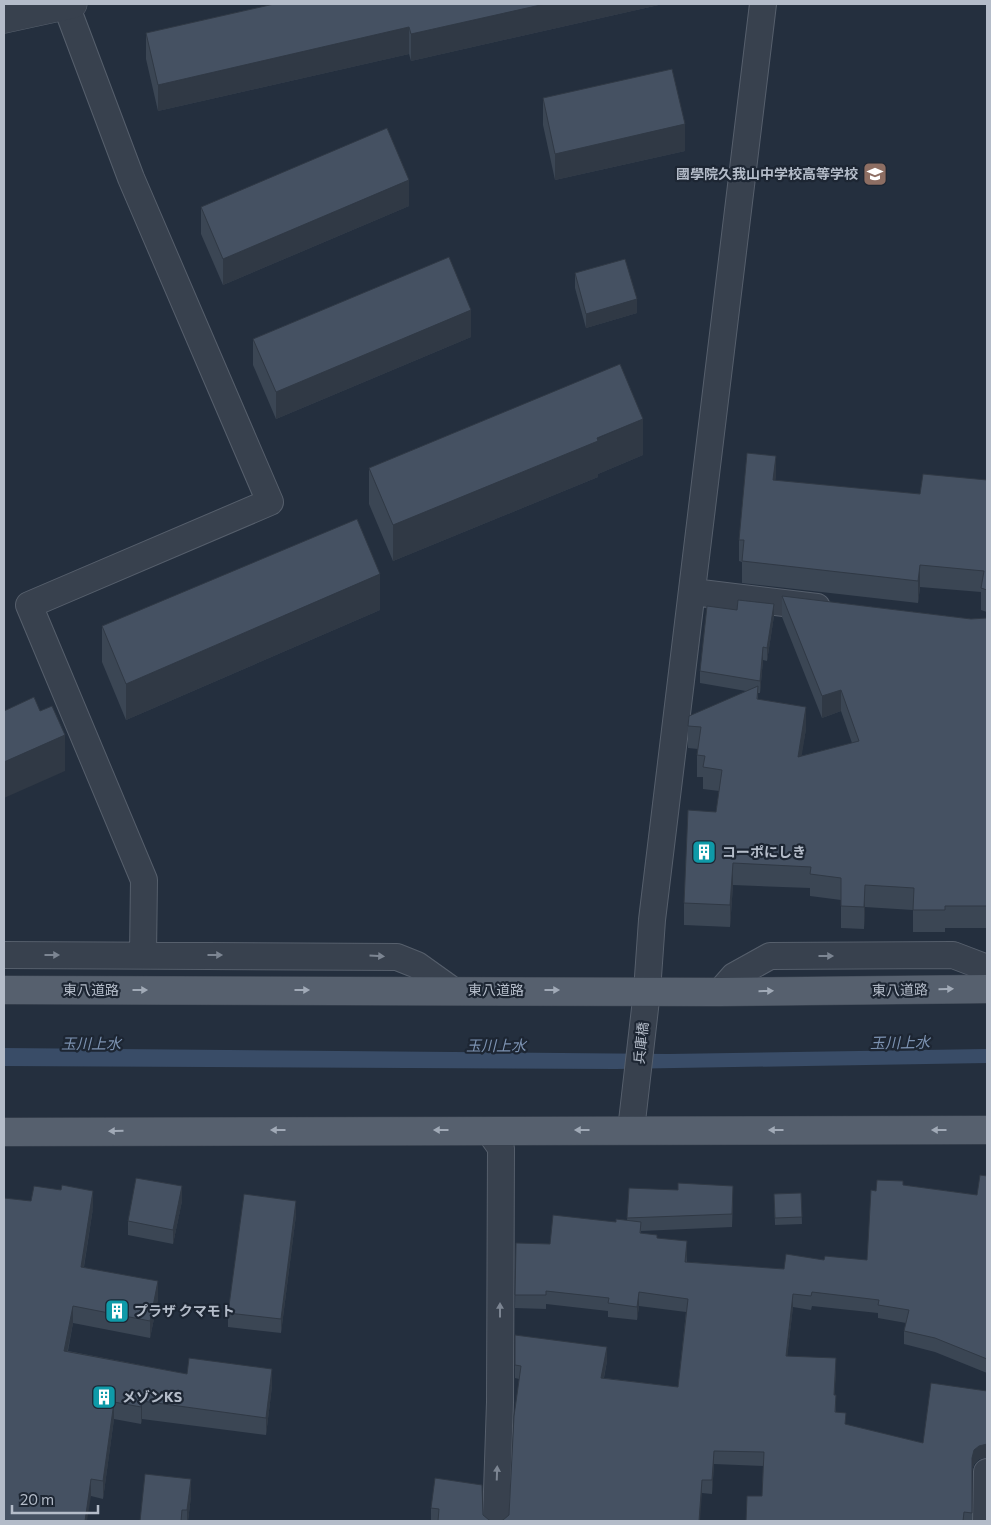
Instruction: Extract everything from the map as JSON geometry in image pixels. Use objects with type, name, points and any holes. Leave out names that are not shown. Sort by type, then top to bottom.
[{"type":"main road","name":"東八道路","points":[[4,990],[452,990],[646,1002],[720,992],[987,989]]},
{"type":"main road","points":[[4,1132],[987,1130]]},
{"type":"street","points":[[4,19],[70,4],[131,178],[270,502],[29,605],[144,880],[143,954]]},
{"type":"street","name":"兵庫橋","points":[[631,1130],[646,1002],[652,920],[763,4]]},
{"type":"street","points":[[693,592],[840,610]]},
{"type":"street","points":[[4,955],[143,954],[397,957],[417,966],[452,990]]},
{"type":"street","points":[[720,992],[734,976],[770,956],[953,955],[987,968]]},
{"type":"street","points":[[489,1131],[501,1148],[500,1402],[496,1521]]},
{"type":"street","points":[[986,1521],[987,1472]]},
{"type":"water","points":[[4,1048],[668,1054],[987,1049],[987,1063],[616,1069],[4,1066]]},
{"type":"building","points":[[274,4],[545,4],[411,34],[409,27],[158,85],[146,33]]},
{"type":"building","points":[[672,69],[685,124],[555,154],[543,98]]},
{"type":"building","points":[[387,128],[409,180],[223,259],[201,207]]},
{"type":"building","points":[[449,257],[471,310],[276,392],[253,339]]},
{"type":"building","points":[[625,259],[637,299],[586,314],[575,273]]},
{"type":"building","points":[[620,364],[643,419],[597,438],[598,441],[393,525],[369,468]]},
{"type":"building","points":[[747,453],[776,456],[773,480],[920,494],[923,474],[987,480],[987,590],[981,588],[984,571],[920,565],[918,581],[742,561],[744,540],[739,540]]},
{"type":"building","points":[[357,519],[380,574],[126,684],[102,626]]},
{"type":"building","points":[[782,596],[971,619],[987,618],[987,906],[945,906],[945,910],[913,910],[914,888],[865,885],[864,907],[841,906],[841,878],[810,874],[811,867],[733,863],[730,905],[684,903],[688,810],[716,812],[722,770],[703,767],[705,756],[697,755],[701,727],[688,726],[689,716],[758,686],[757,699],[806,707],[798,757],[859,741],[841,690],[822,696]]},
{"type":"building","points":[[738,600],[774,604],[767,648],[763,647],[760,681],[700,671],[707,606],[737,610]]},
{"type":"building","points":[[34,697],[40,711],[52,706],[65,735],[4,762],[4,711]]},
{"type":"building","points":[[980,1175],[987,1176],[987,1359],[935,1338],[904,1331],[909,1310],[878,1305],[879,1300],[812,1292],[811,1296],[793,1294],[786,1356],[836,1358],[835,1412],[846,1413],[845,1424],[923,1443],[931,1383],[987,1391],[987,1444],[979,1446],[974,1450],[972,1458],[972,1513],[964,1512],[963,1521],[746,1521],[747,1496],[762,1496],[764,1452],[714,1451],[712,1480],[702,1480],[699,1521],[501,1521],[509,1515],[514,1416],[521,1366],[515,1365],[515,1335],[607,1347],[601,1378],[678,1387],[688,1299],[639,1292],[637,1307],[608,1303],[609,1298],[546,1291],[546,1295],[515,1295],[516,1243],[550,1244],[553,1215],[616,1222],[616,1219],[641,1222],[640,1233],[657,1235],[657,1238],[687,1241],[685,1262],[784,1269],[786,1254],[824,1260],[825,1256],[867,1260],[871,1190],[876,1191],[877,1180],[903,1181],[903,1185],[977,1195]]},
{"type":"building","points":[[136,1178],[182,1186],[173,1230],[128,1221]]},
{"type":"building","points":[[678,1183],[733,1186],[732,1214],[627,1218],[629,1188],[678,1190]]},
{"type":"building","points":[[62,1185],[93,1191],[81,1267],[158,1281],[150,1321],[73,1306],[64,1351],[187,1374],[189,1358],[272,1369],[266,1418],[142,1401],[141,1407],[114,1402],[103,1481],[91,1479],[85,1521],[4,1521],[4,1198],[31,1201],[34,1186],[61,1190]]},
{"type":"building","points":[[801,1193],[802,1217],[775,1218],[774,1194]]},
{"type":"building","points":[[244,1194],[296,1201],[281,1319],[228,1313]]},
{"type":"building","points":[[145,1474],[191,1479],[187,1510],[182,1510],[181,1521],[140,1521]]},
{"type":"building","points":[[435,1478],[482,1485],[483,1515],[491,1521],[438,1521],[439,1509],[431,1508]]},
{"type":"place","name":"國學院久我山中学校高等学校","points":[[875,174]]},
{"type":"place","name":"コーポにしき","points":[[704,852]]},
{"type":"place","name":"プラザ クマモト","points":[[117,1311]]},
{"type":"place","name":"メゾンKS","points":[[104,1397]]},
{"type":"water label","name":"玉川上水","points":[[900,1043]]},
{"type":"water label","name":"玉川上水","points":[[91,1044]]},
{"type":"water label","name":"玉川上水","points":[[496,1046]]}]
